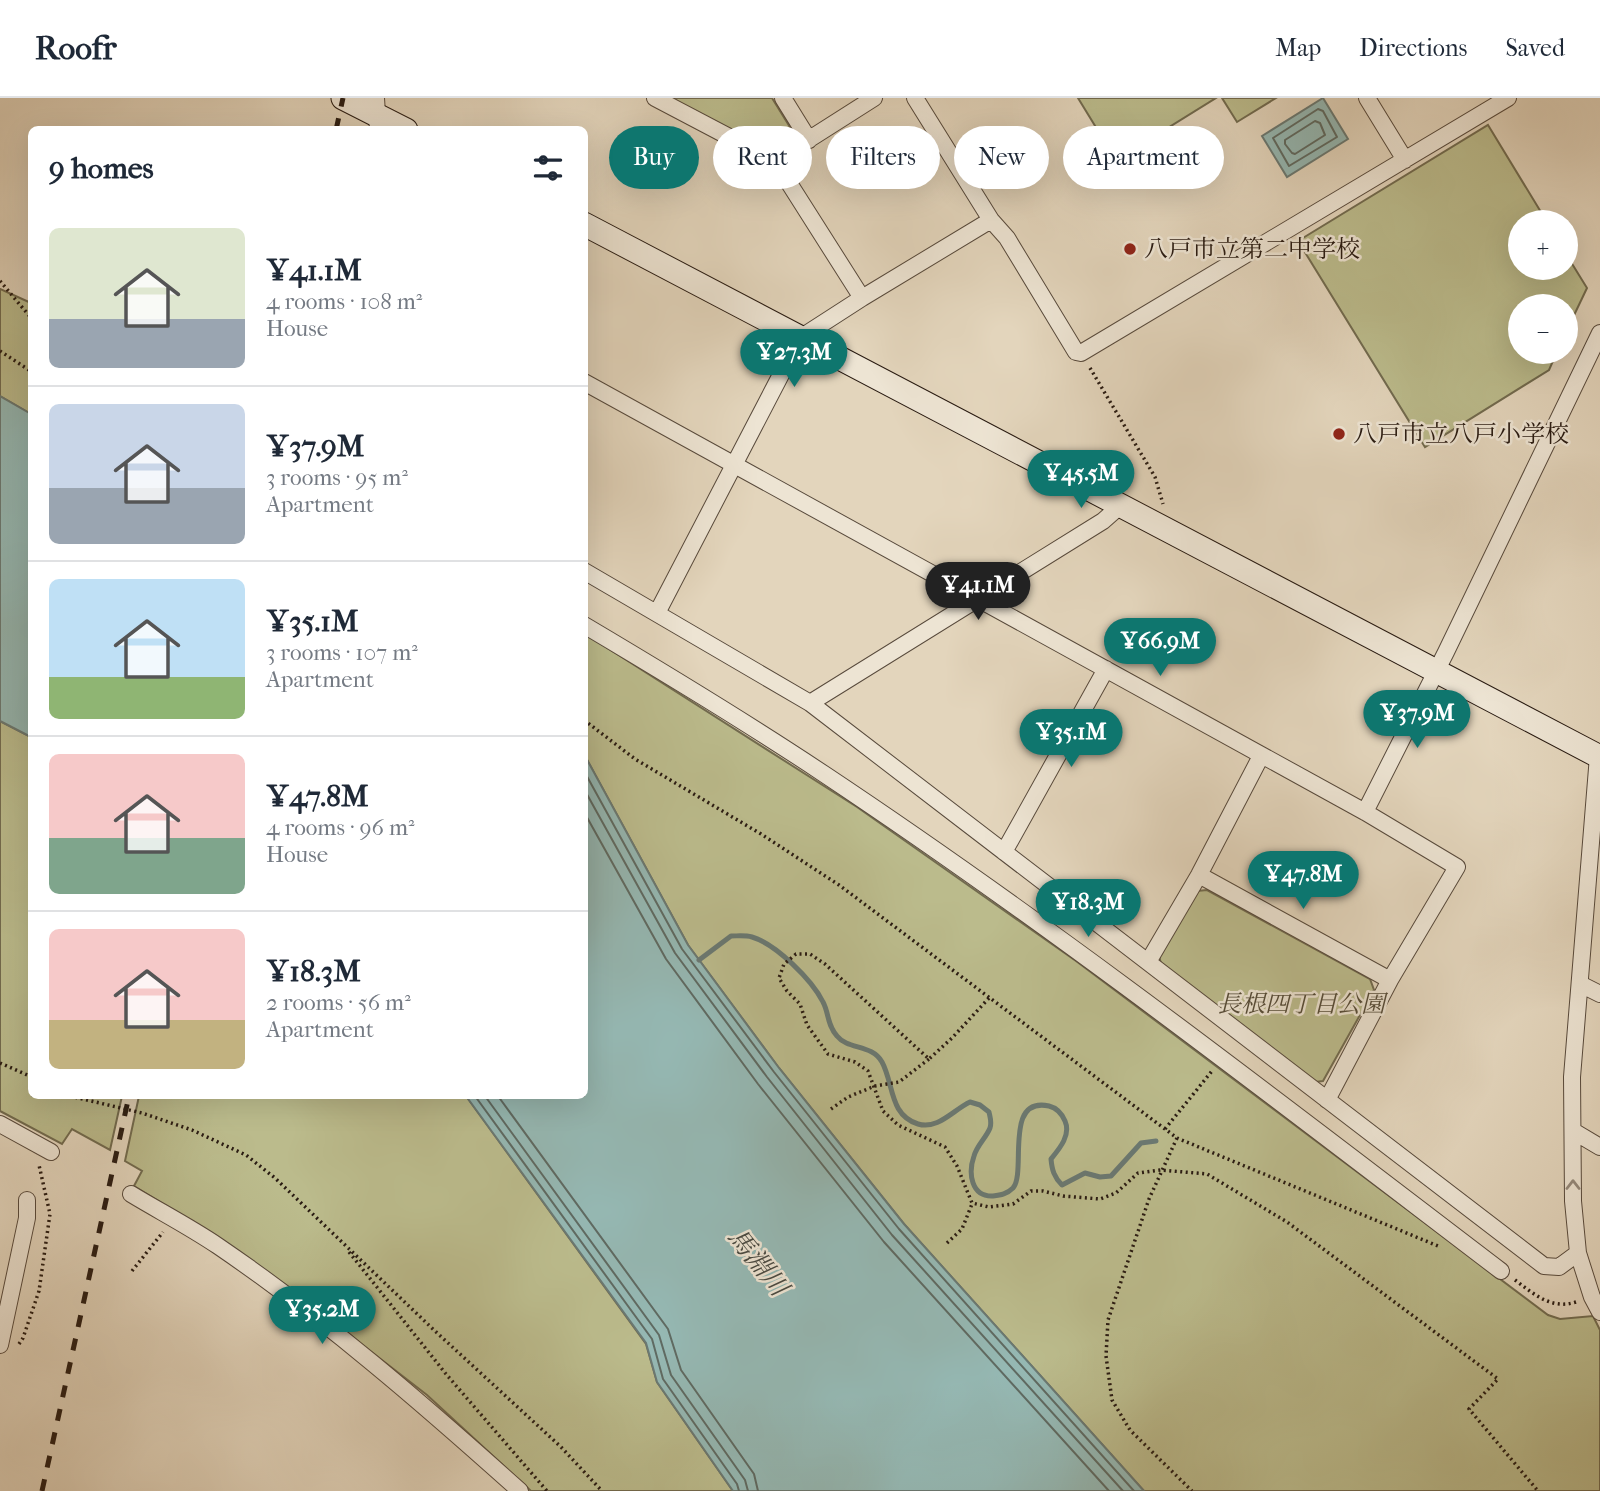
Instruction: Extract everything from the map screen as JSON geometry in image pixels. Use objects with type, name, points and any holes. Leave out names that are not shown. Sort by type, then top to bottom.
[{"type":"street","points":[[343,98],[399,126]]},
{"type":"street","points":[[655,98],[713,128]]},
{"type":"street","points":[[783,98],[800,126]]},
{"type":"street","points":[[812,137],[874,98]]},
{"type":"street","points":[[915,98],[991,220],[1007,238],[1076,352],[1081,353],[1508,98]]},
{"type":"street","points":[[1367,98],[1405,160]]},
{"type":"street","points":[[793,189],[862,298]]},
{"type":"street","points":[[657,613],[800,338],[991,220]]},
{"type":"street","points":[[588,226],[1436,671],[1600,751],[1572,1077],[1573,1201],[1578,1252],[1592,1297],[1600,1312]]},
{"type":"street","points":[[1365,812],[1600,333]]},
{"type":"street","points":[[588,384],[1365,812],[1457,867],[1390,980],[1327,1100]]},
{"type":"street","points":[[810,703],[978,601],[1103,521],[1120,506]]},
{"type":"street","points":[[588,573],[810,703],[1545,1266],[1559,1267],[1578,1252]]},
{"type":"street","points":[[588,627],[692,689],[824,774],[1087,957],[1501,1270]]},
{"type":"street","points":[[1004,852],[1106,669]]},
{"type":"street","points":[[1147,962],[1199,875],[1261,757]]},
{"type":"street","points":[[1199,875],[1390,980]]},
{"type":"street","points":[[1580,984],[1600,994]]},
{"type":"street","points":[[0,1124],[51,1152]]},
{"type":"street","points":[[1573,1131],[1600,1147]]},
{"type":"street","points":[[131,1194],[216,1245],[326,1326],[409,1391],[520,1491]]},
{"type":"street","points":[[0,1345],[5,1292],[27,1218],[27,1200]]},
{"type":"path","points":[[0,281],[28,314]]},
{"type":"path","points":[[0,351],[28,369]]},
{"type":"path","points":[[1081,353],[1155,477],[1163,504]]},
{"type":"path","points":[[588,723],[635,759],[761,834],[839,885],[1177,1138],[1441,1247]]},
{"type":"path","points":[[929,1059],[825,964],[810,954],[796,954],[784,964],[779,978],[800,1004],[807,1025],[828,1054],[855,1062],[868,1070],[883,1111],[898,1125],[945,1147],[957,1166],[972,1203],[962,1229],[947,1243]]},
{"type":"path","points":[[831,1110],[848,1097],[875,1086],[899,1082],[952,1038],[989,998]]},
{"type":"path","points":[[1165,1129],[1222,1059]]},
{"type":"path","points":[[0,1063],[28,1075]]},
{"type":"path","points":[[83,1099],[142,1113],[192,1130],[246,1155],[275,1178],[561,1447],[602,1491]]},
{"type":"path","points":[[1177,1138],[1161,1170],[1108,1320],[1105,1356],[1112,1400],[1130,1430],[1192,1491]]},
{"type":"path","points":[[972,1203],[989,1207],[1013,1204],[1031,1191],[1100,1199],[1116,1193],[1138,1173],[1161,1170],[1207,1174],[1287,1222],[1498,1379],[1469,1409],[1538,1491]]},
{"type":"path","points":[[132,1271],[173,1220]]},
{"type":"path","points":[[339,1240],[446,1374],[547,1491]]},
{"type":"path","points":[[1501,1270],[1540,1299],[1555,1305],[1570,1304],[1592,1297]]},
{"type":"green space","points":[[670,98],[772,98],[789,126],[724,126]]},
{"type":"green space","points":[[1078,98],[1216,98],[1171,126],[1095,126]]},
{"type":"green space","points":[[1222,98],[1276,98],[1237,122]]},
{"type":"green space","points":[[1488,125],[1540,210],[1508,210],[1508,280],[1578,280],[1578,273],[1587,288],[1578,307],[1578,294],[1508,294],[1508,364],[1552,364],[1549,370],[1425,447],[1298,241]]},
{"type":"green space","points":[[0,289],[28,302],[28,412],[0,396]]},
{"type":"green space","points":[[588,636],[857,807],[1076,961],[1548,1315],[1560,1319],[1593,1316],[1600,1330],[1600,1491],[1144,1491],[904,1224],[779,1068],[688,945],[588,762]]},
{"type":"green space","points":[[0,721],[28,735],[28,1099],[121,1099],[110,1150],[72,1129],[62,1144],[0,1111]]},
{"type":"green space","name":"長根四丁目公園","points":[[1207,890],[1370,979],[1374,990],[1323,1081],[1315,1082],[1162,967],[1159,956],[1197,891]]},
{"type":"green space","points":[[138,1099],[468,1099],[646,1344],[657,1382],[733,1491],[531,1491],[427,1395],[338,1326],[222,1240],[134,1186],[142,1171],[125,1161]]},
{"type":"water","points":[[1323,98],[1348,139],[1287,177],[1262,136]]},
{"type":"water","points":[[0,396],[28,412],[28,735],[0,721]]},
{"type":"water","name":"馬淵川","points":[[588,762],[688,945],[779,1068],[904,1224],[1144,1491],[733,1491],[657,1382],[646,1343],[468,1099],[588,1099]]},
{"type":"waterway","points":[[699,960],[731,936],[749,936],[761,941],[782,955],[811,984],[823,1002],[831,1028],[837,1036],[878,1056],[886,1071],[897,1106],[909,1120],[925,1125],[939,1122],[970,1102],[989,1112],[990,1128],[975,1152],[971,1170],[973,1183],[980,1193],[1001,1195],[1013,1188],[1017,1179],[1021,1123],[1026,1112],[1035,1106],[1054,1108],[1065,1121],[1066,1136],[1051,1159],[1054,1173],[1062,1185],[1085,1173],[1100,1177],[1111,1176],[1141,1143],[1156,1141]]},
{"type":"railway","points":[[337,126],[343,98]]},
{"type":"railway","points":[[42,1491],[128,1099]]},
{"type":"place","name":"八戸市立第二中学校","points":[[1130,249]]},
{"type":"place","name":"八戸市立八戸小学校","points":[[1339,434]]}]
